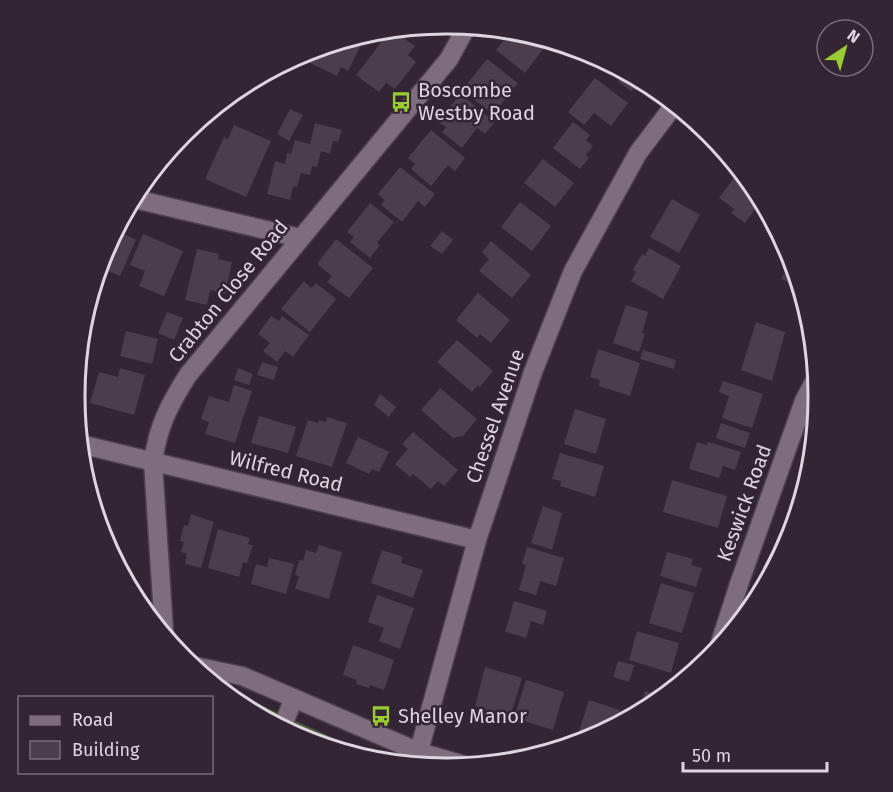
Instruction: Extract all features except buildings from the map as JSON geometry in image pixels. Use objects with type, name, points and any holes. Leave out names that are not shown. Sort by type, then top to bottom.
[{"type":"street","name":"Crabton Close Road","points":[[163,620],[153,462],[156,438],[168,407],[188,375],[449,59],[462,35]]},
{"type":"street","name":"Chessel Avenue","points":[[418,756],[477,540],[533,372],[573,271],[638,153],[670,111]]},
{"type":"street","points":[[142,201],[300,238]]},
{"type":"street","name":"Keswick Road","points":[[734,615],[748,586],[808,394]]},
{"type":"street","name":"Wilfred Road","points":[[89,446],[477,540]]},
{"type":"street","points":[[209,669],[242,676],[416,756]]},
{"type":"street","points":[[285,719],[294,698]]},
{"type":"green space","points":[[256,703],[340,741],[308,730]]},
{"type":"place","name":"Boscombe Westby Road","points":[[401,102]]},
{"type":"place","name":"Shelley Manor","points":[[381,716]]}]
